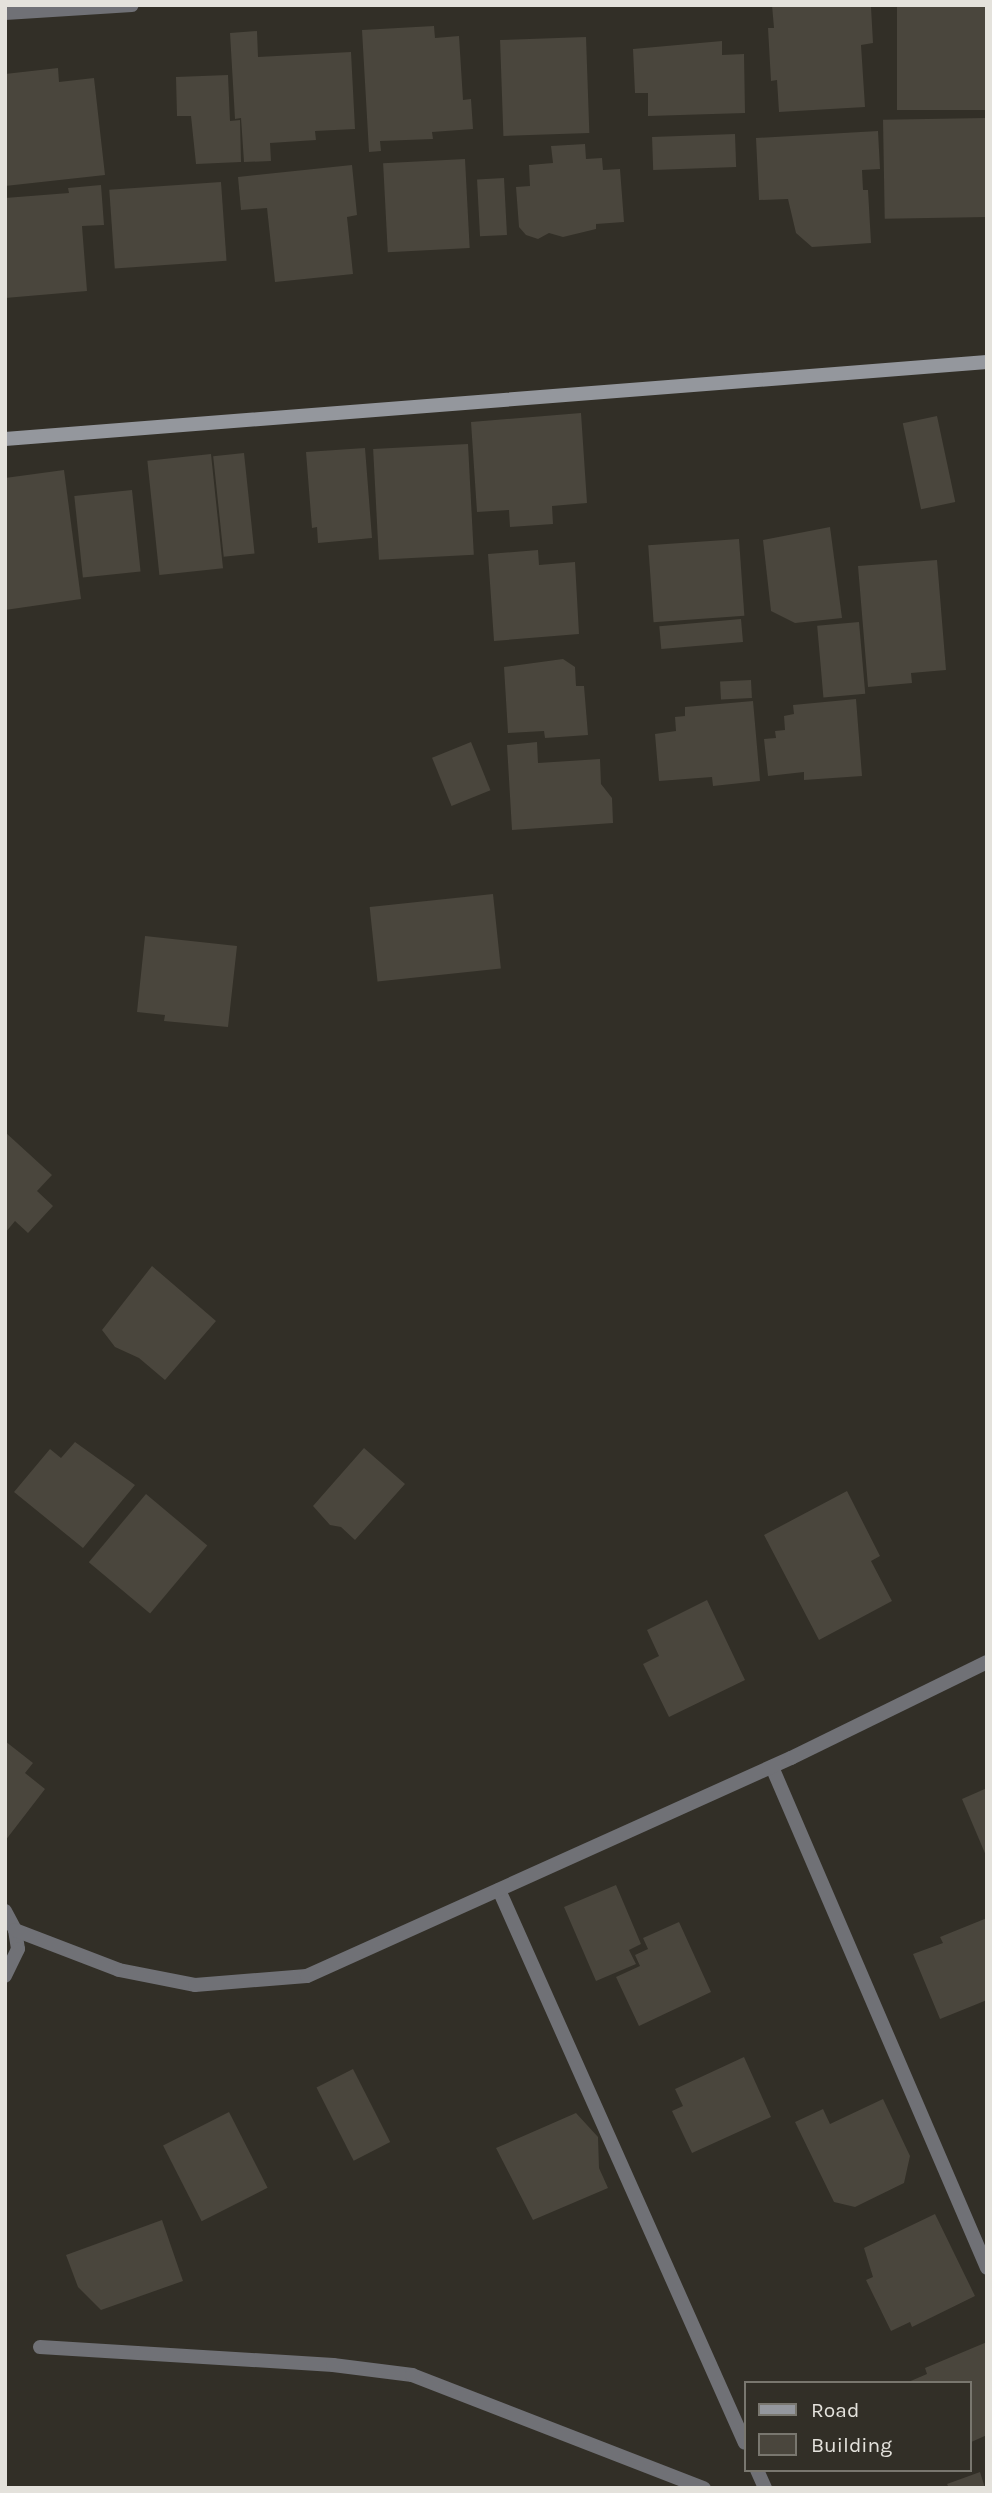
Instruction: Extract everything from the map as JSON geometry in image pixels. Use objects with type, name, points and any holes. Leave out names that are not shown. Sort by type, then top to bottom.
[{"type":"street","points":[[5,13],[132,5]]},
{"type":"street","points":[[5,439],[987,362]]},
{"type":"street","points":[[15,1930],[119,1970],[195,1985],[307,1976],[772,1767],[982,1668]]},
{"type":"street","points":[[772,1767],[987,2268]]},
{"type":"street","points":[[499,1890],[744,2441]]},
{"type":"street","points":[[5,1911],[15,1930],[18,1949],[5,1976]]},
{"type":"street","points":[[40,2347],[333,2365],[412,2375],[704,2488]]},
{"type":"street","points":[[758,2472],[765,2488]]},
{"type":"building","points":[[772,5],[871,7],[873,43],[861,45],[865,107],[779,112],[777,80],[771,81],[768,28],[774,28]]},
{"type":"building","points":[[897,5],[986,5],[986,110],[897,110]]},
{"type":"building","points":[[434,26],[435,38],[459,36],[463,100],[471,99],[473,129],[432,132],[433,139],[380,141],[381,151],[369,152],[362,30]]},
{"type":"building","points":[[257,31],[258,57],[351,52],[355,129],[315,131],[316,140],[270,143],[271,161],[244,162],[241,118],[235,119],[230,33]]},
{"type":"building","points":[[586,37],[589,133],[503,136],[500,40]]},
{"type":"building","points":[[722,41],[722,55],[744,54],[745,113],[648,116],[648,93],[635,93],[633,49]]},
{"type":"building","points":[[58,68],[59,82],[94,78],[105,175],[5,186],[5,74]]},
{"type":"building","points":[[228,75],[230,121],[240,120],[241,162],[196,164],[191,116],[177,116],[176,77]]},
{"type":"building","points":[[986,118],[987,217],[885,219],[883,120]]},
{"type":"building","points":[[878,131],[880,169],[862,170],[863,190],[868,190],[871,243],[812,247],[796,233],[788,199],[759,200],[756,138]]},
{"type":"building","points":[[735,134],[736,167],[653,170],[652,137]]},
{"type":"building","points":[[585,144],[586,159],[602,158],[603,170],[620,169],[624,222],[596,224],[596,229],[563,237],[549,233],[538,239],[526,235],[519,227],[516,187],[530,186],[529,165],[553,163],[551,146]]},
{"type":"building","points":[[465,159],[470,248],[388,252],[383,163]]},
{"type":"building","points":[[352,165],[357,215],[347,217],[353,274],[275,282],[267,208],[241,210],[238,177]]},
{"type":"building","points":[[504,178],[507,235],[480,236],[477,179]]},
{"type":"building","points":[[221,182],[227,261],[115,269],[109,190]]},
{"type":"building","points":[[101,185],[104,225],[82,226],[87,291],[5,298],[5,198],[69,193],[68,188]]},
{"type":"building","points":[[581,413],[587,503],[552,506],[553,524],[510,527],[509,510],[477,512],[471,422]]},
{"type":"building","points":[[937,416],[955,502],[921,509],[903,423]]},
{"type":"building","points":[[468,444],[474,555],[379,560],[373,449]]},
{"type":"building","points":[[365,448],[372,538],[318,543],[317,527],[312,528],[306,452]]},
{"type":"building","points":[[244,453],[255,553],[224,557],[213,456]]},
{"type":"building","points":[[211,454],[223,568],[159,575],[147,461]]},
{"type":"building","points":[[64,470],[81,599],[5,610],[5,478]]},
{"type":"building","points":[[132,490],[141,572],[83,578],[74,496]]},
{"type":"building","points":[[830,527],[842,618],[795,623],[771,611],[763,540]]},
{"type":"building","points":[[739,539],[744,616],[654,622],[648,545]]},
{"type":"building","points":[[538,550],[539,565],[575,562],[579,634],[494,641],[488,554]]},
{"type":"building","points":[[937,560],[946,670],[911,673],[912,683],[868,687],[858,566]]},
{"type":"building","points":[[741,619],[743,642],[661,649],[659,626]]},
{"type":"building","points":[[859,622],[865,694],[823,697],[817,626]]},
{"type":"building","points":[[563,659],[575,667],[576,686],[584,686],[588,735],[545,738],[544,731],[508,733],[504,667]]},
{"type":"building","points":[[751,680],[752,698],[721,700],[720,682]]},
{"type":"building","points":[[856,699],[862,776],[804,780],[804,772],[768,776],[764,739],[776,738],[775,731],[785,730],[784,716],[794,714],[793,705]]},
{"type":"building","points":[[753,701],[760,781],[713,786],[712,777],[659,781],[655,734],[676,731],[675,717],[685,716],[685,707]]},
{"type":"building","points":[[471,742],[490,790],[452,806],[432,758]]},
{"type":"building","points":[[537,742],[538,763],[600,759],[601,784],[612,798],[613,823],[512,830],[507,745]]},
{"type":"building","points":[[493,894],[501,969],[378,982],[370,907]]},
{"type":"building","points":[[145,936],[237,946],[228,1027],[164,1021],[165,1015],[137,1012]]},
{"type":"building","points":[[5,1132],[52,1175],[37,1191],[53,1206],[28,1233],[15,1221],[5,1233]]},
{"type":"building","points":[[152,1266],[216,1321],[165,1380],[139,1358],[115,1347],[102,1330]]},
{"type":"building","points":[[75,1442],[135,1485],[83,1548],[14,1492],[50,1449],[61,1458]]},
{"type":"building","points":[[364,1448],[405,1484],[355,1540],[341,1527],[330,1525],[313,1506]]},
{"type":"building","points":[[847,1491],[880,1556],[871,1561],[892,1601],[819,1640],[764,1535]]},
{"type":"building","points":[[146,1494],[207,1545],[150,1614],[89,1562]]},
{"type":"building","points":[[707,1600],[745,1680],[669,1717],[643,1664],[659,1656],[647,1630]]},
{"type":"building","points":[[5,1741],[33,1763],[25,1773],[45,1789],[5,1841]]},
{"type":"building","points":[[987,1788],[987,1858],[962,1799]]},
{"type":"building","points":[[616,1885],[641,1944],[629,1950],[636,1964],[596,1981],[564,1907]]},
{"type":"building","points":[[987,1918],[987,2000],[940,2019],[913,1954],[943,1943],[940,1937]]},
{"type":"building","points":[[679,1922],[711,1992],[639,2026],[616,1977],[640,1966],[635,1955],[648,1949],[643,1938]]},
{"type":"building","points":[[744,2057],[771,2117],[692,2153],[672,2111],[683,2106],[675,2089]]},
{"type":"building","points":[[353,2069],[390,2142],[354,2161],[316,2088]]},
{"type":"building","points":[[883,2099],[910,2156],[904,2183],[855,2207],[834,2202],[795,2122],[823,2109],[830,2124]]},
{"type":"building","points":[[229,2112],[268,2188],[202,2221],[163,2146]]},
{"type":"building","points":[[576,2113],[598,2137],[599,2168],[608,2188],[533,2220],[496,2148]]},
{"type":"building","points":[[935,2214],[975,2296],[912,2327],[910,2322],[891,2331],[866,2280],[873,2277],[864,2248]]},
{"type":"building","points":[[162,2220],[183,2281],[101,2310],[78,2287],[66,2255]]},
{"type":"building","points":[[987,2342],[987,2435],[971,2442],[971,2381],[911,2381],[927,2374],[925,2368]]},
{"type":"building","points":[[980,2472],[985,2488],[949,2488],[947,2484]]}]
